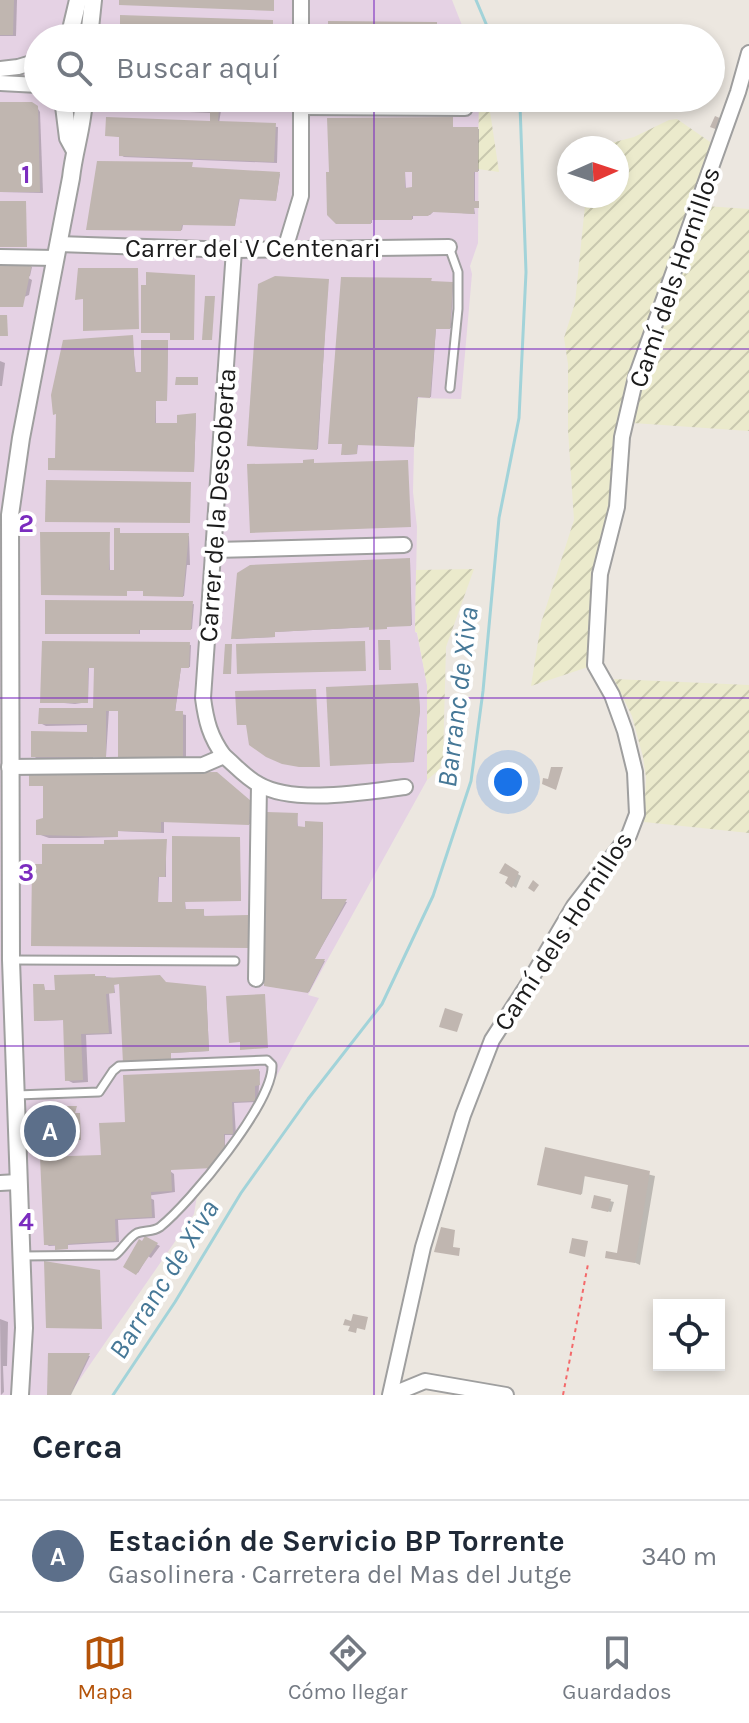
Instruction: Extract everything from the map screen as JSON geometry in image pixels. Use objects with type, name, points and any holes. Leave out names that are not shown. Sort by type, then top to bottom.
[{"type":"street","points":[[72,24],[78,0]]},
{"type":"street","points":[[90,24],[93,0]]},
{"type":"street","points":[[301,0],[301,24]]},
{"type":"street","name":"Camí dels Hornillos","points":[[390,1395],[423,1247],[463,1115],[492,1040],[574,906],[629,835],[637,814],[635,772],[625,731],[612,695],[595,665],[600,574],[617,507],[622,437],[636,377],[738,92],[749,53]]},
{"type":"street","points":[[0,69],[24,65]]},
{"type":"street","points":[[0,83],[24,84]]},
{"type":"street","points":[[65,112],[68,138],[74,149]]},
{"type":"street","points":[[20,1395],[24,1328],[6,761],[5,519],[74,149],[81,137],[83,112]]},
{"type":"street","points":[[285,249],[301,196],[301,112]]},
{"type":"street","name":"Carrer del V Centenari","points":[[0,257],[57,251],[449,247]]},
{"type":"street","name":"Carrer de la Descoberta","points":[[224,756],[212,739],[203,698],[234,250]]},
{"type":"street","points":[[214,550],[404,545]]},
{"type":"street","points":[[6,761],[203,765],[224,756],[259,785],[301,795],[354,794],[405,787]]},
{"type":"street","points":[[256,979],[259,785]]},
{"type":"street","points":[[0,1183],[18,1182]]},
{"type":"street","points":[[390,1395],[425,1381],[506,1395]]},
{"type":"lane","points":[[449,247],[458,272],[458,309],[450,388]]},
{"type":"lane","points":[[11,960],[235,961]]},
{"type":"lane","points":[[15,1095],[99,1092],[119,1066],[267,1060],[272,1065],[270,1079],[239,1138],[159,1228],[134,1235],[115,1255],[22,1256]]},
{"type":"path","points":[[563,1395],[588,1264]]},
{"type":"shaded area","points":[[0,0],[452,0],[461,24],[24,24],[24,112],[479,112],[478,243],[470,266],[472,274],[461,399],[417,398],[413,492],[417,527],[415,632],[427,685],[427,780],[308,995],[319,998],[242,1140],[197,1196],[194,1214],[69,1395],[0,1395]]},
{"type":"green space","points":[[479,112],[490,112],[499,172],[478,169]]},
{"type":"green space","points":[[677,119],[713,144],[628,383],[617,425],[614,496],[594,665],[531,686],[541,623],[574,520],[568,430],[568,364],[564,338],[575,303],[585,208],[629,208],[629,138]]},
{"type":"green space","points":[[705,206],[749,209],[749,431],[633,423],[649,362]]},
{"type":"green space","points":[[474,569],[446,647],[443,758],[439,770],[427,780],[427,685],[415,632],[416,570]]},
{"type":"green space","points":[[614,679],[749,685],[749,833],[644,822],[646,777],[643,757],[632,716]]},
{"type":"building","points":[[0,0],[14,0],[13,35],[0,35]]},
{"type":"building","points":[[119,0],[274,0],[274,11],[119,5]]},
{"type":"building","points":[[120,15],[273,20],[273,24],[120,24]]},
{"type":"building","points":[[328,21],[437,22],[437,24],[328,24]]},
{"type":"building","points":[[0,102],[24,102],[24,112],[38,112],[40,192],[0,192]]},
{"type":"building","points":[[210,112],[219,112],[218,121],[276,123],[274,162],[119,156],[119,137],[105,136],[106,117],[210,121]]},
{"type":"building","points":[[715,116],[722,119],[718,130],[710,127]]},
{"type":"building","points":[[453,117],[453,127],[478,127],[478,172],[474,172],[474,201],[479,201],[479,208],[474,208],[474,214],[433,212],[428,216],[412,216],[412,220],[336,224],[327,215],[327,118]],"holes":[[[405,172],[412,172],[412,187],[405,188]]]},
{"type":"building","points":[[97,161],[193,162],[192,167],[280,172],[276,201],[239,199],[235,226],[182,225],[181,231],[86,230]]},
{"type":"building","points":[[0,201],[26,201],[27,247],[0,247]]},
{"type":"building","points":[[0,264],[32,264],[23,307],[0,307]]},
{"type":"building","points":[[78,268],[138,268],[139,329],[83,331],[83,299],[75,300]]},
{"type":"building","points":[[146,272],[195,275],[194,340],[170,340],[170,333],[141,333],[141,285],[146,285]]},
{"type":"building","points":[[275,276],[329,279],[317,450],[247,446],[258,284]]},
{"type":"building","points":[[341,277],[432,278],[431,281],[453,282],[450,329],[436,329],[430,398],[417,397],[414,447],[357,445],[357,454],[341,455],[342,444],[328,444]]},
{"type":"building","points":[[205,296],[215,296],[212,340],[202,340]]},
{"type":"building","points":[[0,315],[7,315],[8,336],[0,336]]},
{"type":"building","points":[[133,335],[135,372],[141,372],[141,340],[168,340],[167,401],[156,401],[155,423],[177,423],[177,415],[196,413],[194,472],[48,470],[48,458],[55,458],[56,414],[53,415],[51,395],[63,340]]},
{"type":"building","points":[[176,377],[198,377],[198,385],[175,385]]},
{"type":"building","points":[[314,459],[314,463],[408,460],[411,527],[250,533],[247,464],[303,463],[303,460]]},
{"type":"building","points":[[46,480],[191,482],[190,523],[45,522]]},
{"type":"building","points":[[114,528],[120,528],[120,533],[189,533],[183,597],[143,596],[143,591],[127,591],[127,596],[41,595],[40,532],[110,532],[109,570],[114,570]]},
{"type":"building","points":[[410,558],[411,626],[275,632],[275,637],[231,639],[237,573],[250,565]]},
{"type":"building","points":[[45,600],[193,601],[191,630],[139,630],[139,634],[45,634]]},
{"type":"building","points":[[378,640],[390,640],[391,670],[379,670]]},
{"type":"building","points":[[42,641],[190,642],[189,668],[181,668],[175,711],[183,711],[183,758],[118,757],[118,711],[106,711],[106,757],[31,757],[31,731],[87,732],[87,724],[38,724],[39,708],[93,708],[94,668],[88,668],[88,703],[40,703]]},
{"type":"building","points":[[365,641],[366,671],[237,674],[236,644]]},
{"type":"building","points":[[225,644],[232,644],[231,674],[223,674]]},
{"type":"building","points":[[418,683],[420,710],[413,762],[330,766],[326,687]]},
{"type":"building","points":[[316,689],[320,767],[282,764],[249,745],[246,725],[237,725],[235,691]]},
{"type":"building","points":[[551,767],[563,767],[556,790],[542,784],[543,778],[548,779]]},
{"type":"building","points":[[217,772],[251,801],[249,825],[161,822],[161,832],[118,831],[118,837],[36,835],[36,820],[43,818],[43,786],[29,786],[29,774]]},
{"type":"building","points":[[267,812],[298,813],[297,826],[305,827],[305,821],[323,822],[321,899],[347,899],[315,959],[325,959],[308,993],[264,986]]},
{"type":"building","points":[[172,836],[240,837],[241,901],[185,902],[185,909],[204,909],[204,916],[248,915],[248,948],[31,946],[32,864],[42,864],[42,844],[104,844],[104,840],[167,839],[165,877],[158,877],[158,902],[172,902]]},
{"type":"building","points":[[505,863],[519,872],[512,888],[505,883],[508,877],[499,873]]},
{"type":"building","points":[[533,880],[539,885],[534,892],[528,888]]},
{"type":"building","points":[[95,974],[106,978],[160,975],[166,982],[206,986],[209,1051],[171,1053],[171,1060],[123,1063],[119,984],[114,985],[114,993],[106,994],[109,1033],[81,1034],[83,1080],[65,1081],[63,1020],[34,1021],[33,984],[44,984],[45,990],[55,990],[54,975]]},
{"type":"building","points":[[265,994],[268,1048],[240,1050],[240,1042],[229,1043],[226,996]]},
{"type":"building","points":[[445,1008],[463,1014],[457,1032],[439,1027]]},
{"type":"building","points":[[259,1069],[260,1085],[255,1086],[255,1101],[232,1102],[233,1134],[224,1134],[225,1153],[213,1168],[171,1170],[172,1191],[151,1192],[152,1217],[115,1219],[116,1241],[68,1244],[68,1249],[55,1250],[55,1245],[44,1245],[40,1157],[101,1155],[99,1123],[125,1122],[123,1075]]},
{"type":"building","points":[[57,1106],[77,1106],[75,1113],[80,1113],[81,1140],[41,1141],[40,1119],[58,1118]]},
{"type":"building","points":[[545,1147],[650,1171],[635,1263],[605,1258],[606,1251],[617,1253],[628,1185],[584,1176],[581,1195],[537,1185]]},
{"type":"building","points":[[594,1195],[611,1199],[608,1212],[591,1208]]},
{"type":"building","points":[[441,1227],[455,1230],[453,1247],[460,1248],[459,1256],[434,1252]]},
{"type":"building","points":[[145,1236],[158,1243],[136,1275],[123,1267],[139,1239],[142,1241]]},
{"type":"building","points":[[572,1238],[588,1241],[585,1257],[569,1253]]},
{"type":"building","points":[[44,1261],[100,1270],[102,1329],[46,1328]]},
{"type":"building","points":[[353,1314],[368,1317],[365,1330],[357,1328],[356,1333],[348,1331],[350,1326],[343,1325],[345,1319],[351,1321]]},
{"type":"building","points":[[48,1353],[90,1353],[70,1395],[47,1395]]},
{"type":"waterway","name":"Barranc de Xiva","points":[[476,0],[486,24]]},
{"type":"waterway","name":"Barranc de Xiva","points":[[113,1395],[175,1302],[241,1193],[308,1099],[382,1004],[433,896],[471,781],[483,691],[499,518],[519,418],[526,272],[520,112]]},
{"type":"place","name":"Estación de Servicio BP Torrente","points":[[50,1131]]}]
